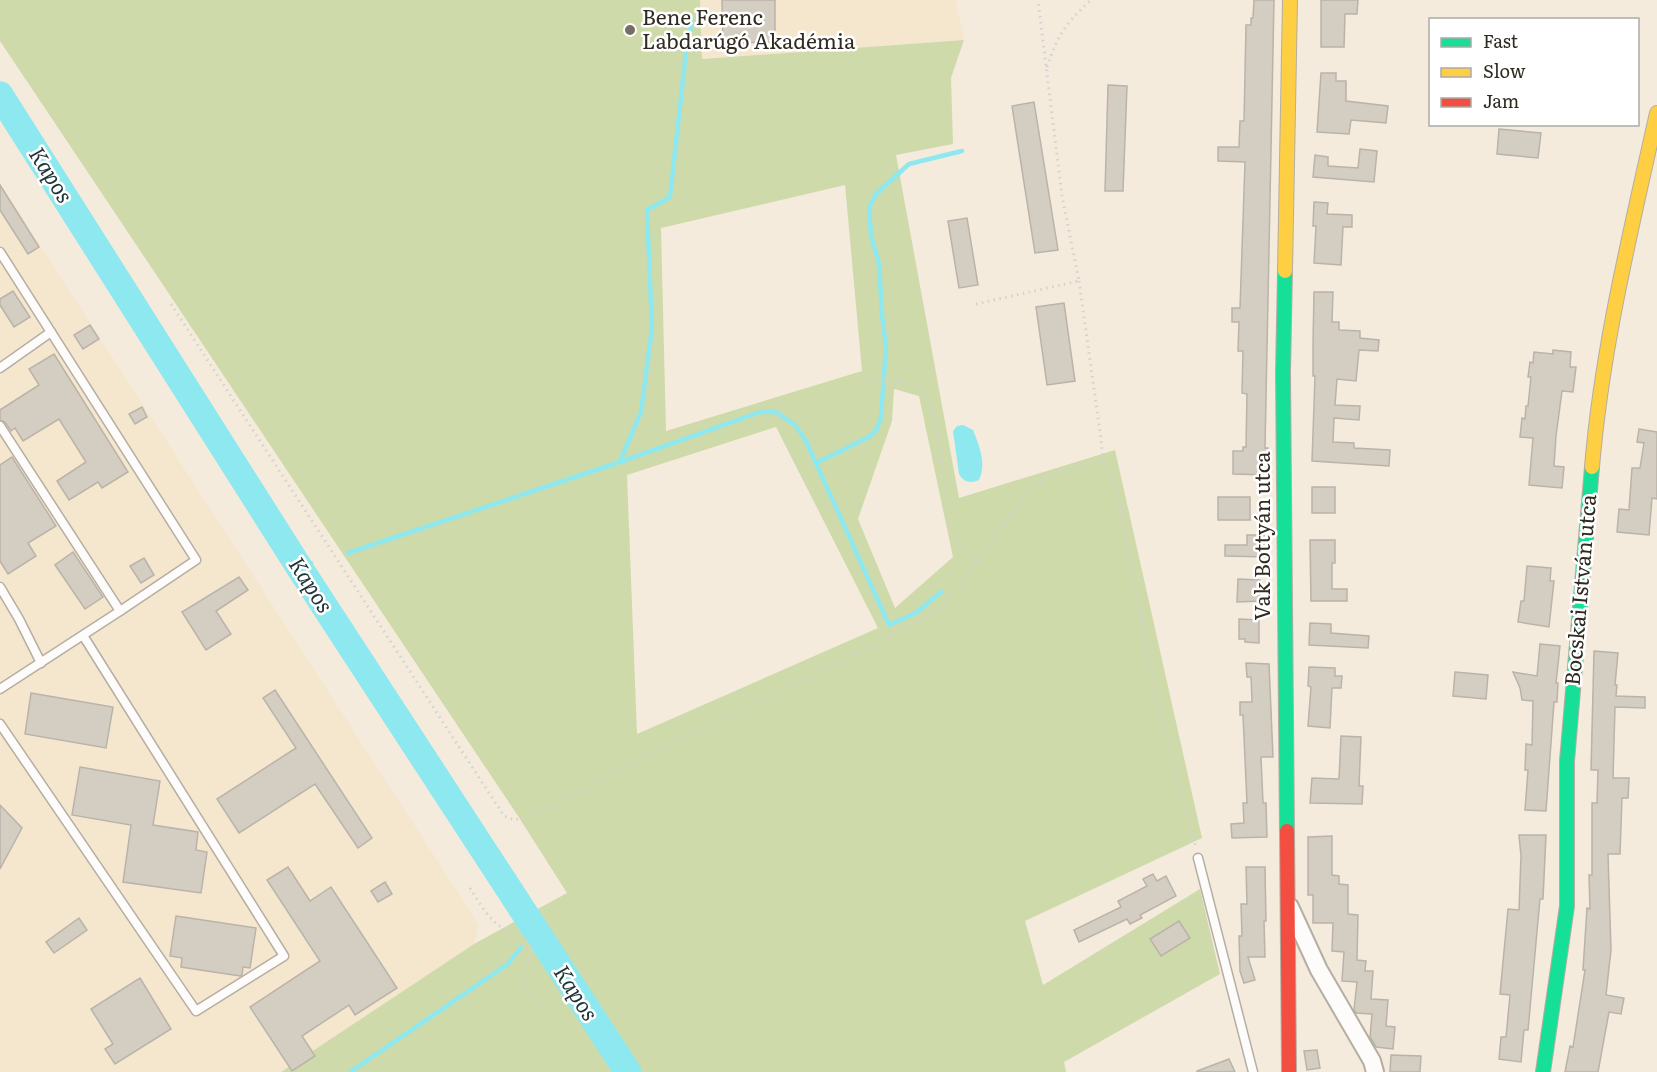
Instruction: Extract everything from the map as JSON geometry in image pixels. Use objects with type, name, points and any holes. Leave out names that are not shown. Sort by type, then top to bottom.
[{"type":"street","name":"Vak Bottyán utca","points":[[1289,1072],[1283,373],[1290,0]]},
{"type":"street","name":"Bocskai István utca","points":[[1543,1072],[1567,906],[1567,760],[1597,406],[1619,281],[1657,113]]},
{"type":"street","points":[[1287,901],[1319,970],[1372,1061],[1375,1072]]},
{"type":"lane","points":[[0,252],[196,560],[84,637],[0,689]]},
{"type":"lane","points":[[0,368],[51,332]]},
{"type":"lane","points":[[0,426],[120,611]]},
{"type":"lane","points":[[0,587],[41,663]]},
{"type":"lane","points":[[0,724],[196,1011],[284,956],[84,637]]},
{"type":"lane","points":[[1198,858],[1253,1072]]},
{"type":"path","points":[[1038,0],[1062,196],[1079,281],[1103,462],[1118,495],[1155,692],[1198,858]]},
{"type":"path","points":[[1046,69],[1054,44],[1068,21],[1091,0]]},
{"type":"path","points":[[976,304],[1079,281]]},
{"type":"path","points":[[171,304],[504,816],[514,820],[528,817],[921,621],[948,600],[1031,488],[1046,476],[1077,466],[1103,462]]},
{"type":"path","points":[[872,380],[909,383],[922,389],[930,400],[935,419],[952,533],[960,545],[977,561]]},
{"type":"path","points":[[470,888],[489,916],[499,926],[530,944],[531,949],[523,974],[525,984],[545,1012]]},
{"type":"shaded area","points":[[700,0],[956,0],[964,40],[702,59]]},
{"type":"shaded area","points":[[0,183],[479,925],[474,944],[281,1072],[0,1072]]},
{"type":"green space","points":[[0,0],[700,0],[702,59],[964,40],[951,78],[953,144],[896,155],[959,498],[1115,450],[1202,838],[1025,921],[1043,985],[1200,889],[1220,974],[1064,1062],[1066,1072],[281,1072],[474,944],[567,893],[518,816],[0,41]],"holes":[[[845,185],[862,371],[666,431],[661,228]],[[894,389],[919,396],[953,557],[895,608],[858,519],[892,421]],[[776,427],[878,628],[637,734],[627,475]]]},
{"type":"water","points":[[963,425],[973,430],[981,455],[981,474],[979,480],[973,482],[967,482],[959,474],[953,431],[957,426]]},
{"type":"building","points":[[722,0],[775,0],[775,42],[723,43]]},
{"type":"building","points":[[1254,0],[1274,0],[1265,448],[1268,448],[1267,475],[1233,474],[1233,451],[1243,451],[1243,447],[1246,447],[1247,394],[1242,393],[1243,351],[1238,351],[1239,322],[1232,322],[1232,308],[1240,308],[1245,162],[1218,161],[1218,147],[1239,147],[1240,121],[1244,121],[1246,25],[1251,25]]},
{"type":"building","points":[[1321,0],[1358,0],[1357,14],[1345,14],[1344,47],[1321,47]]},
{"type":"building","points":[[1321,73],[1336,73],[1336,81],[1346,81],[1346,101],[1388,106],[1386,123],[1351,120],[1349,134],[1317,132]]},
{"type":"building","points":[[1108,85],[1127,86],[1123,191],[1105,191]]},
{"type":"building","points":[[1034,102],[1058,250],[1035,253],[1012,106]]},
{"type":"building","points":[[1499,129],[1541,133],[1538,158],[1497,154]]},
{"type":"building","points":[[1360,149],[1377,151],[1374,182],[1313,177],[1315,155],[1328,157],[1328,166],[1358,168]]},
{"type":"building","points":[[0,185],[39,247],[28,254],[0,210]]},
{"type":"building","points":[[1314,202],[1328,203],[1327,214],[1352,215],[1352,227],[1343,227],[1341,265],[1314,263],[1316,226],[1313,226]]},
{"type":"building","points":[[967,218],[978,285],[959,288],[948,221]]},
{"type":"building","points":[[13,291],[30,317],[14,327],[0,305],[0,299]]},
{"type":"building","points":[[1314,292],[1333,292],[1332,322],[1339,322],[1339,330],[1360,331],[1360,338],[1379,340],[1378,351],[1359,350],[1356,381],[1337,379],[1335,405],[1360,406],[1359,420],[1334,418],[1333,442],[1354,443],[1354,448],[1390,450],[1389,466],[1312,461],[1315,376],[1313,376]]},
{"type":"building","points":[[1064,303],[1075,381],[1047,385],[1036,307]]},
{"type":"building","points":[[90,325],[99,339],[83,349],[74,335]]},
{"type":"building","points":[[1553,350],[1571,352],[1570,367],[1576,367],[1573,392],[1562,391],[1556,436],[1554,466],[1564,467],[1562,488],[1529,485],[1533,438],[1520,437],[1522,418],[1525,419],[1526,406],[1528,406],[1530,362],[1533,363],[1534,352],[1553,354]]},
{"type":"building","points":[[54,354],[128,472],[102,488],[98,482],[69,500],[57,481],[86,462],[59,419],[23,441],[15,428],[11,431],[5,422],[0,420],[0,410],[39,385],[29,369]]},
{"type":"building","points":[[142,407],[147,417],[135,424],[129,414]]},
{"type":"building","points":[[1639,429],[1657,432],[1657,499],[1652,498],[1649,535],[1617,532],[1619,509],[1629,510],[1632,468],[1640,468],[1644,443],[1637,442]]},
{"type":"building","points":[[12,457],[56,526],[28,543],[36,556],[8,574],[0,561],[0,465]]},
{"type":"building","points":[[1312,487],[1335,487],[1335,513],[1312,513]]},
{"type":"building","points":[[1218,497],[1250,497],[1250,520],[1218,520]]},
{"type":"building","points":[[1247,535],[1267,535],[1267,557],[1225,556],[1225,545],[1247,545]]},
{"type":"building","points":[[1310,540],[1335,540],[1332,589],[1347,589],[1347,601],[1311,601]]},
{"type":"building","points":[[73,552],[103,597],[85,609],[55,565]]},
{"type":"building","points":[[144,558],[154,575],[141,583],[130,566]]},
{"type":"building","points":[[1527,566],[1551,568],[1550,581],[1554,581],[1549,627],[1518,622],[1521,601],[1524,601]]},
{"type":"building","points":[[239,577],[248,590],[216,611],[231,634],[206,650],[182,612]]},
{"type":"building","points":[[1238,579],[1260,580],[1260,601],[1237,602]]},
{"type":"building","points":[[1239,619],[1259,620],[1259,643],[1239,639]]},
{"type":"building","points":[[1310,623],[1331,624],[1331,633],[1369,636],[1368,648],[1309,645]]},
{"type":"building","points":[[1540,644],[1560,646],[1546,811],[1525,810],[1528,770],[1525,770],[1526,744],[1532,745],[1533,701],[1522,700],[1513,672],[1537,676]]},
{"type":"building","points":[[1594,651],[1618,653],[1616,696],[1645,697],[1645,708],[1615,707],[1613,778],[1629,778],[1628,798],[1622,798],[1620,854],[1608,854],[1611,950],[1606,995],[1624,998],[1621,1014],[1609,1012],[1598,1072],[1565,1072],[1570,1046],[1573,1047],[1585,970],[1583,970],[1587,908],[1590,909],[1592,803],[1597,803],[1598,770],[1591,770]]},
{"type":"building","points":[[1246,663],[1269,664],[1273,757],[1261,757],[1267,837],[1232,838],[1231,824],[1244,823],[1243,803],[1247,803],[1243,715],[1240,715],[1240,702],[1252,702],[1251,677],[1247,677]]},
{"type":"building","points":[[1309,667],[1335,668],[1335,676],[1342,676],[1341,688],[1332,688],[1330,728],[1308,726],[1311,687],[1308,686]]},
{"type":"building","points":[[1455,672],[1488,675],[1486,699],[1453,696]]},
{"type":"building","points":[[275,690],[372,838],[358,848],[315,784],[239,833],[217,799],[296,748],[263,698]]},
{"type":"building","points":[[31,693],[113,707],[106,748],[25,734]]},
{"type":"building","points":[[1341,736],[1361,737],[1359,786],[1363,786],[1362,804],[1310,803],[1312,778],[1339,779]]},
{"type":"building","points":[[80,767],[160,781],[153,825],[198,832],[196,850],[207,852],[201,893],[123,882],[131,825],[72,815]]},
{"type":"building","points":[[0,805],[22,828],[0,869]]},
{"type":"building","points":[[1519,835],[1546,835],[1543,899],[1540,899],[1528,1030],[1524,1030],[1521,1062],[1499,1059],[1501,1037],[1506,1037],[1510,995],[1500,994],[1508,909],[1519,910],[1521,856]]},
{"type":"building","points":[[1332,836],[1332,875],[1339,876],[1339,884],[1348,885],[1348,914],[1358,915],[1357,960],[1366,961],[1365,971],[1373,971],[1371,999],[1388,1000],[1386,1026],[1395,1027],[1393,1049],[1376,1047],[1370,1037],[1372,1014],[1356,1013],[1354,1010],[1357,982],[1342,981],[1344,952],[1332,951],[1333,923],[1313,923],[1313,895],[1308,895],[1308,837]]},
{"type":"building","points":[[288,867],[310,901],[331,887],[397,988],[355,1015],[349,1005],[302,1036],[315,1056],[292,1071],[250,1007],[320,961],[267,880]]},
{"type":"building","points":[[1246,867],[1265,867],[1266,921],[1264,921],[1265,957],[1248,957],[1255,980],[1244,983],[1240,971],[1239,936],[1242,936],[1241,904],[1247,904]]},
{"type":"building","points":[[1153,874],[1157,881],[1166,876],[1176,896],[1140,915],[1142,918],[1130,924],[1127,919],[1079,942],[1074,930],[1121,907],[1118,901],[1147,886],[1143,879]]},
{"type":"building","points":[[385,882],[392,894],[378,902],[371,891]]},
{"type":"building","points":[[176,916],[256,928],[250,968],[243,967],[240,976],[181,967],[182,958],[170,956]]},
{"type":"building","points":[[79,918],[87,930],[54,953],[46,942]]},
{"type":"building","points":[[1179,921],[1190,938],[1161,956],[1150,939]]},
{"type":"building","points":[[140,978],[171,1029],[115,1064],[105,1049],[113,1044],[91,1009]]},
{"type":"building","points":[[1317,1050],[1320,1068],[1307,1070],[1304,1051]]},
{"type":"building","points":[[1391,1055],[1421,1056],[1420,1072],[1390,1072]]},
{"type":"building","points":[[1229,1059],[1235,1072],[1197,1072],[1197,1071]]},
{"type":"waterway","points":[[620,461],[641,412],[652,328],[647,210],[670,197],[686,52],[692,19]]},
{"type":"waterway","name":"Kapos","points":[[0,95],[299,567],[628,1072]]},
{"type":"waterway","points":[[816,463],[869,437],[877,429],[881,417],[886,347],[879,263],[871,236],[869,207],[876,194],[909,164],[962,151]]},
{"type":"waterway","points":[[348,553],[620,462],[760,412],[776,412],[795,425],[806,441],[889,625],[916,613],[941,592]]},
{"type":"waterway","points":[[299,567],[311,563]]},
{"type":"waterway","name":"Kapos","points":[[529,935],[536,930]]},
{"type":"waterway","points":[[350,1072],[508,964],[521,947]]},
{"type":"traffic: fast","points":[[1285,271],[1283,373],[1287,831]]},
{"type":"traffic: fast","points":[[1543,1072],[1567,906],[1567,761],[1592,467]]},
{"type":"traffic: slow","points":[[1285,271],[1290,0]]},
{"type":"traffic: slow","points":[[1592,467],[1610,333],[1657,113]]},
{"type":"traffic: jam","points":[[1287,831],[1289,1072]]},
{"type":"place","name":"Bene Ferenc Labdarúgó Akadémia","points":[[630,30]]}]
